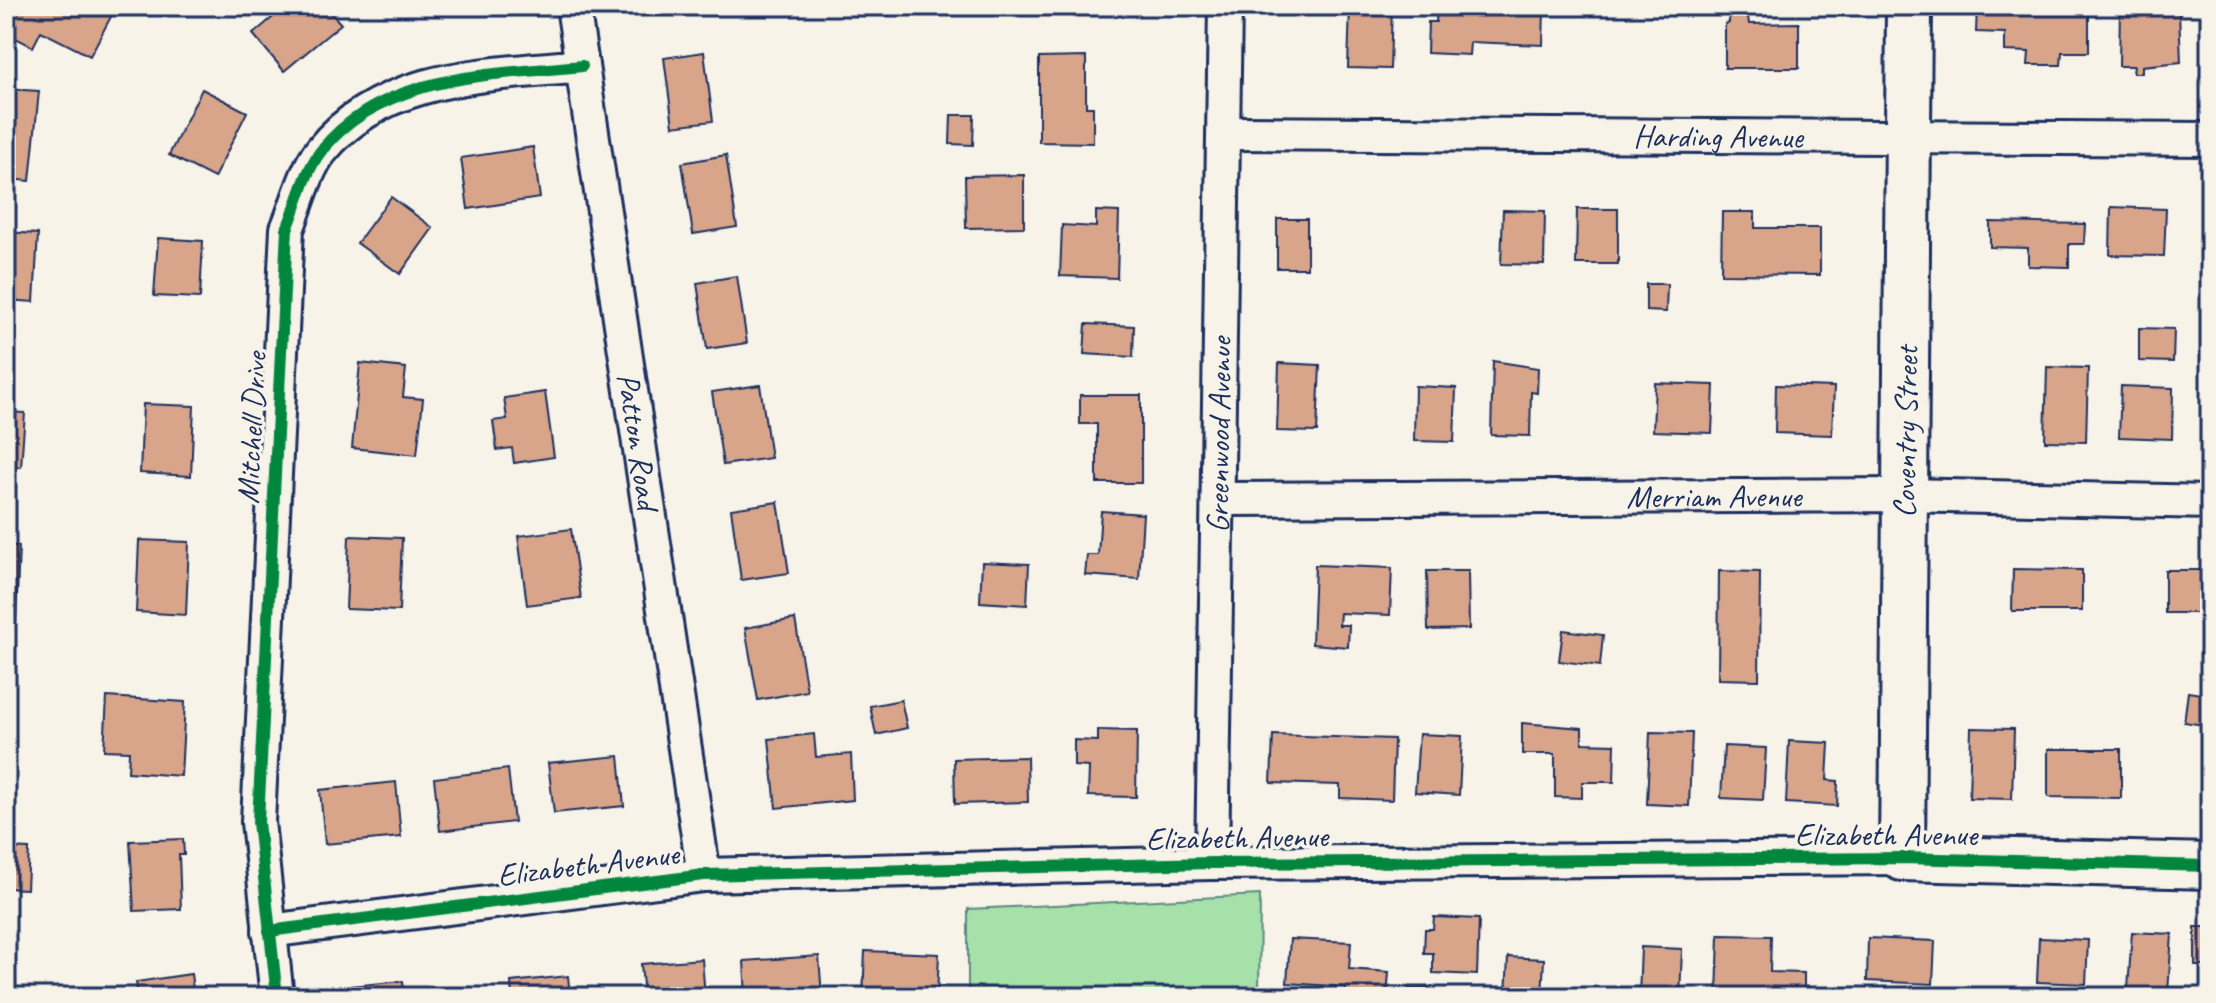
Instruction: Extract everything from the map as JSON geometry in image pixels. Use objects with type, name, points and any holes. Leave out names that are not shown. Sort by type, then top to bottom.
[{"type":"street","name":"Patton Road","points":[[573,6],[704,875]]},
{"type":"street","name":"Greenwood Avenue","points":[[1212,863],[1226,133],[1225,6]]},
{"type":"street","name":"Coventry Street","points":[[1902,858],[1909,6]]},
{"type":"street","name":"Mitchell Drive","points":[[277,997],[258,822],[287,229],[320,151],[368,109],[436,81],[582,66]]},
{"type":"street","name":"Harding Avenue","points":[[1226,133],[2210,139]]},
{"type":"street","name":"Merriam Avenue","points":[[1218,499],[1904,495],[2210,502]]},
{"type":"street","name":"Elizabeth Avenue","points":[[269,931],[704,875],[1212,863],[1902,858],[2210,866]]},
{"type":"green space","points":[[1260,895],[1259,997],[968,997],[968,909]]},
{"type":"building","points":[[10,6],[105,6],[114,11],[90,56],[41,31],[33,47],[6,33],[6,14]]},
{"type":"building","points":[[286,6],[325,6],[341,24],[284,71],[253,34]]},
{"type":"building","points":[[1350,6],[1392,6],[1390,69],[1348,68]]},
{"type":"building","points":[[1437,6],[1544,9],[1543,45],[1470,42],[1469,55],[1427,53],[1428,22],[1436,22]]},
{"type":"building","points":[[1977,6],[2089,12],[2089,52],[2062,52],[2061,65],[2028,65],[2029,52],[2005,51],[2005,33],[1976,32]]},
{"type":"building","points":[[2120,6],[2137,6],[2137,10],[2179,11],[2181,62],[2142,66],[2142,73],[2133,73],[2134,66],[2119,66]]},
{"type":"building","points":[[1729,16],[1748,16],[1749,24],[1799,23],[1799,68],[1725,68],[1725,24],[1729,23]]},
{"type":"building","points":[[704,52],[713,121],[673,126],[664,58]]},
{"type":"building","points":[[1086,57],[1086,107],[1093,107],[1093,143],[1039,142],[1039,58]]},
{"type":"building","points":[[6,89],[39,91],[30,181],[6,179]]},
{"type":"building","points":[[202,89],[247,112],[214,178],[169,155]]},
{"type":"building","points":[[951,115],[974,115],[973,145],[950,144]]},
{"type":"building","points":[[533,147],[540,198],[468,209],[461,158]]},
{"type":"building","points":[[726,155],[737,227],[693,234],[682,163]]},
{"type":"building","points":[[1024,175],[1024,227],[966,228],[965,176]]},
{"type":"building","points":[[391,197],[433,228],[400,274],[357,243]]},
{"type":"building","points":[[2111,207],[2166,209],[2164,256],[2110,255]]},
{"type":"building","points":[[1577,209],[1618,209],[1618,264],[1576,264]]},
{"type":"building","points":[[2200,209],[2210,209],[2210,259],[2200,258]]},
{"type":"building","points":[[1503,210],[1545,211],[1544,265],[1501,264]]},
{"type":"building","points":[[1096,211],[1119,212],[1117,278],[1060,276],[1062,225],[1096,227]]},
{"type":"building","points":[[1722,212],[1755,212],[1755,228],[1820,228],[1820,275],[1721,274]]},
{"type":"building","points":[[1277,219],[1307,219],[1307,268],[1277,268]]},
{"type":"building","points":[[1990,222],[2085,224],[2084,244],[2069,244],[2069,267],[2028,266],[2028,248],[1990,247]]},
{"type":"building","points":[[6,232],[38,234],[34,302],[6,300]]},
{"type":"building","points":[[158,238],[203,241],[200,298],[154,296]]},
{"type":"building","points":[[737,276],[747,343],[707,349],[697,283]]},
{"type":"building","points":[[1646,284],[1667,284],[1666,312],[1646,311]]},
{"type":"building","points":[[1086,324],[1134,326],[1133,357],[1084,354]]},
{"type":"building","points":[[2139,328],[2174,329],[2173,362],[2139,361]]},
{"type":"building","points":[[1493,361],[1538,368],[1537,393],[1531,392],[1530,436],[1491,435]]},
{"type":"building","points":[[360,363],[406,368],[403,397],[423,399],[417,455],[352,448]]},
{"type":"building","points":[[1279,363],[1320,365],[1317,432],[1277,431]]},
{"type":"building","points":[[2047,367],[2088,368],[2086,442],[2045,441]]},
{"type":"building","points":[[1655,383],[1714,385],[1712,433],[1653,431]]},
{"type":"building","points":[[760,385],[771,458],[723,465],[712,392]]},
{"type":"building","points":[[1776,385],[1834,387],[1832,435],[1775,433]]},
{"type":"building","points":[[1415,386],[1456,388],[1454,442],[1414,441]]},
{"type":"building","points":[[2121,386],[2173,388],[2172,439],[2119,437]]},
{"type":"building","points":[[545,392],[554,457],[514,463],[512,448],[497,450],[493,421],[507,419],[504,398]]},
{"type":"building","points":[[1080,395],[1141,395],[1141,483],[1097,483],[1097,424],[1080,424]]},
{"type":"building","points":[[143,404],[194,406],[191,476],[140,473]]},
{"type":"building","points":[[6,412],[25,413],[21,467],[6,466]]},
{"type":"building","points":[[778,502],[789,573],[741,580],[731,509]]},
{"type":"building","points":[[1101,511],[1143,514],[1139,579],[1085,575],[1087,555],[1098,555]]},
{"type":"building","points":[[571,529],[581,598],[527,605],[518,536]]},
{"type":"building","points":[[349,536],[402,538],[399,611],[346,609]]},
{"type":"building","points":[[139,540],[189,542],[186,615],[136,612]]},
{"type":"building","points":[[6,545],[19,546],[16,621],[6,620]]},
{"type":"building","points":[[982,562],[1029,564],[1027,605],[980,602]]},
{"type":"building","points":[[1315,565],[1392,568],[1390,615],[1340,613],[1339,625],[1349,625],[1348,647],[1312,644]]},
{"type":"building","points":[[2013,569],[2082,570],[2082,611],[2012,611]]},
{"type":"building","points":[[2165,570],[2210,570],[2210,613],[2165,613]]},
{"type":"building","points":[[1427,571],[1468,571],[1469,629],[1428,630]]},
{"type":"building","points":[[1719,571],[1760,572],[1759,680],[1718,679]]},
{"type":"building","points":[[795,619],[807,691],[758,700],[745,628]]},
{"type":"building","points":[[1563,630],[1603,635],[1600,666],[1559,661]]},
{"type":"building","points":[[2188,692],[2208,695],[2204,725],[2184,722]]},
{"type":"building","points":[[107,697],[185,702],[181,776],[128,772],[129,751],[104,750]]},
{"type":"building","points":[[901,700],[907,728],[876,735],[870,706]]},
{"type":"building","points":[[1522,723],[1582,728],[1582,743],[1615,744],[1614,782],[1582,782],[1582,798],[1555,797],[1555,754],[1522,754]]},
{"type":"building","points":[[1971,728],[2014,729],[2012,799],[1969,798]]},
{"type":"building","points":[[1098,730],[1137,731],[1136,797],[1088,796],[1089,767],[1074,766],[1074,740],[1098,741]]},
{"type":"building","points":[[1650,732],[1692,733],[1689,806],[1647,804]]},
{"type":"building","points":[[814,734],[816,757],[851,754],[853,800],[776,808],[769,739]]},
{"type":"building","points":[[1419,734],[1462,736],[1459,795],[1415,792]]},
{"type":"building","points":[[1273,735],[1394,739],[1392,800],[1340,798],[1340,785],[1271,783]]},
{"type":"building","points":[[1789,741],[1829,743],[1827,780],[1838,781],[1837,806],[1786,803]]},
{"type":"building","points":[[1724,746],[1766,748],[1763,800],[1721,798]]},
{"type":"building","points":[[2048,749],[2121,749],[2121,798],[2048,797]]},
{"type":"building","points":[[619,756],[624,806],[554,813],[548,763]]},
{"type":"building","points":[[1027,757],[1028,802],[955,804],[954,759]]},
{"type":"building","points":[[2204,763],[2210,763],[2210,805],[2202,804]]},
{"type":"building","points":[[508,769],[514,822],[440,831],[434,778]]},
{"type":"building","points":[[396,782],[401,837],[325,844],[320,790]]},
{"type":"building","points":[[183,839],[184,855],[179,855],[181,909],[134,911],[130,841]]},
{"type":"building","points":[[6,848],[29,849],[27,889],[6,888]]},
{"type":"building","points":[[1434,917],[1479,919],[1477,975],[1433,973],[1433,953],[1424,953],[1425,929],[1433,929]]},
{"type":"building","points":[[2208,918],[2210,966],[2195,966],[2195,927],[2208,927]]},
{"type":"building","points":[[2132,932],[2172,934],[2168,992],[2128,989]]},
{"type":"building","points":[[1719,935],[1771,936],[1770,972],[1804,973],[1804,997],[1717,997]]},
{"type":"building","points":[[1868,938],[1935,941],[1933,984],[1867,981]]},
{"type":"building","points":[[2039,938],[2088,940],[2086,984],[2037,982]]},
{"type":"building","points":[[1290,939],[1351,942],[1349,969],[1389,972],[1387,997],[1345,997],[1346,987],[1287,983]]},
{"type":"building","points":[[1641,947],[1682,949],[1680,997],[1639,997]]},
{"type":"building","points":[[865,951],[939,954],[937,997],[863,997]]},
{"type":"building","points":[[819,956],[822,997],[746,997],[744,961]]},
{"type":"building","points":[[1508,957],[1544,959],[1542,997],[1506,996]]},
{"type":"building","points":[[702,959],[705,997],[644,997],[641,964]]},
{"type":"building","points":[[191,974],[194,997],[138,997],[136,982]]},
{"type":"building","points":[[568,976],[570,997],[512,997],[511,982]]},
{"type":"building","points":[[403,981],[404,997],[352,997],[351,986]]},
{"type":"building","points":[[1429,988],[1429,997],[1409,997],[1408,989]]},
{"type":"building","points":[[1978,989],[2029,992],[2029,997],[1977,997]]},
{"type":"cycle path","points":[[277,997],[258,822],[287,229],[315,159],[346,125],[375,106],[407,92],[476,76],[582,66]]},
{"type":"cycle path","points":[[269,931],[704,875],[1212,863],[1902,858],[2210,866]]}]
